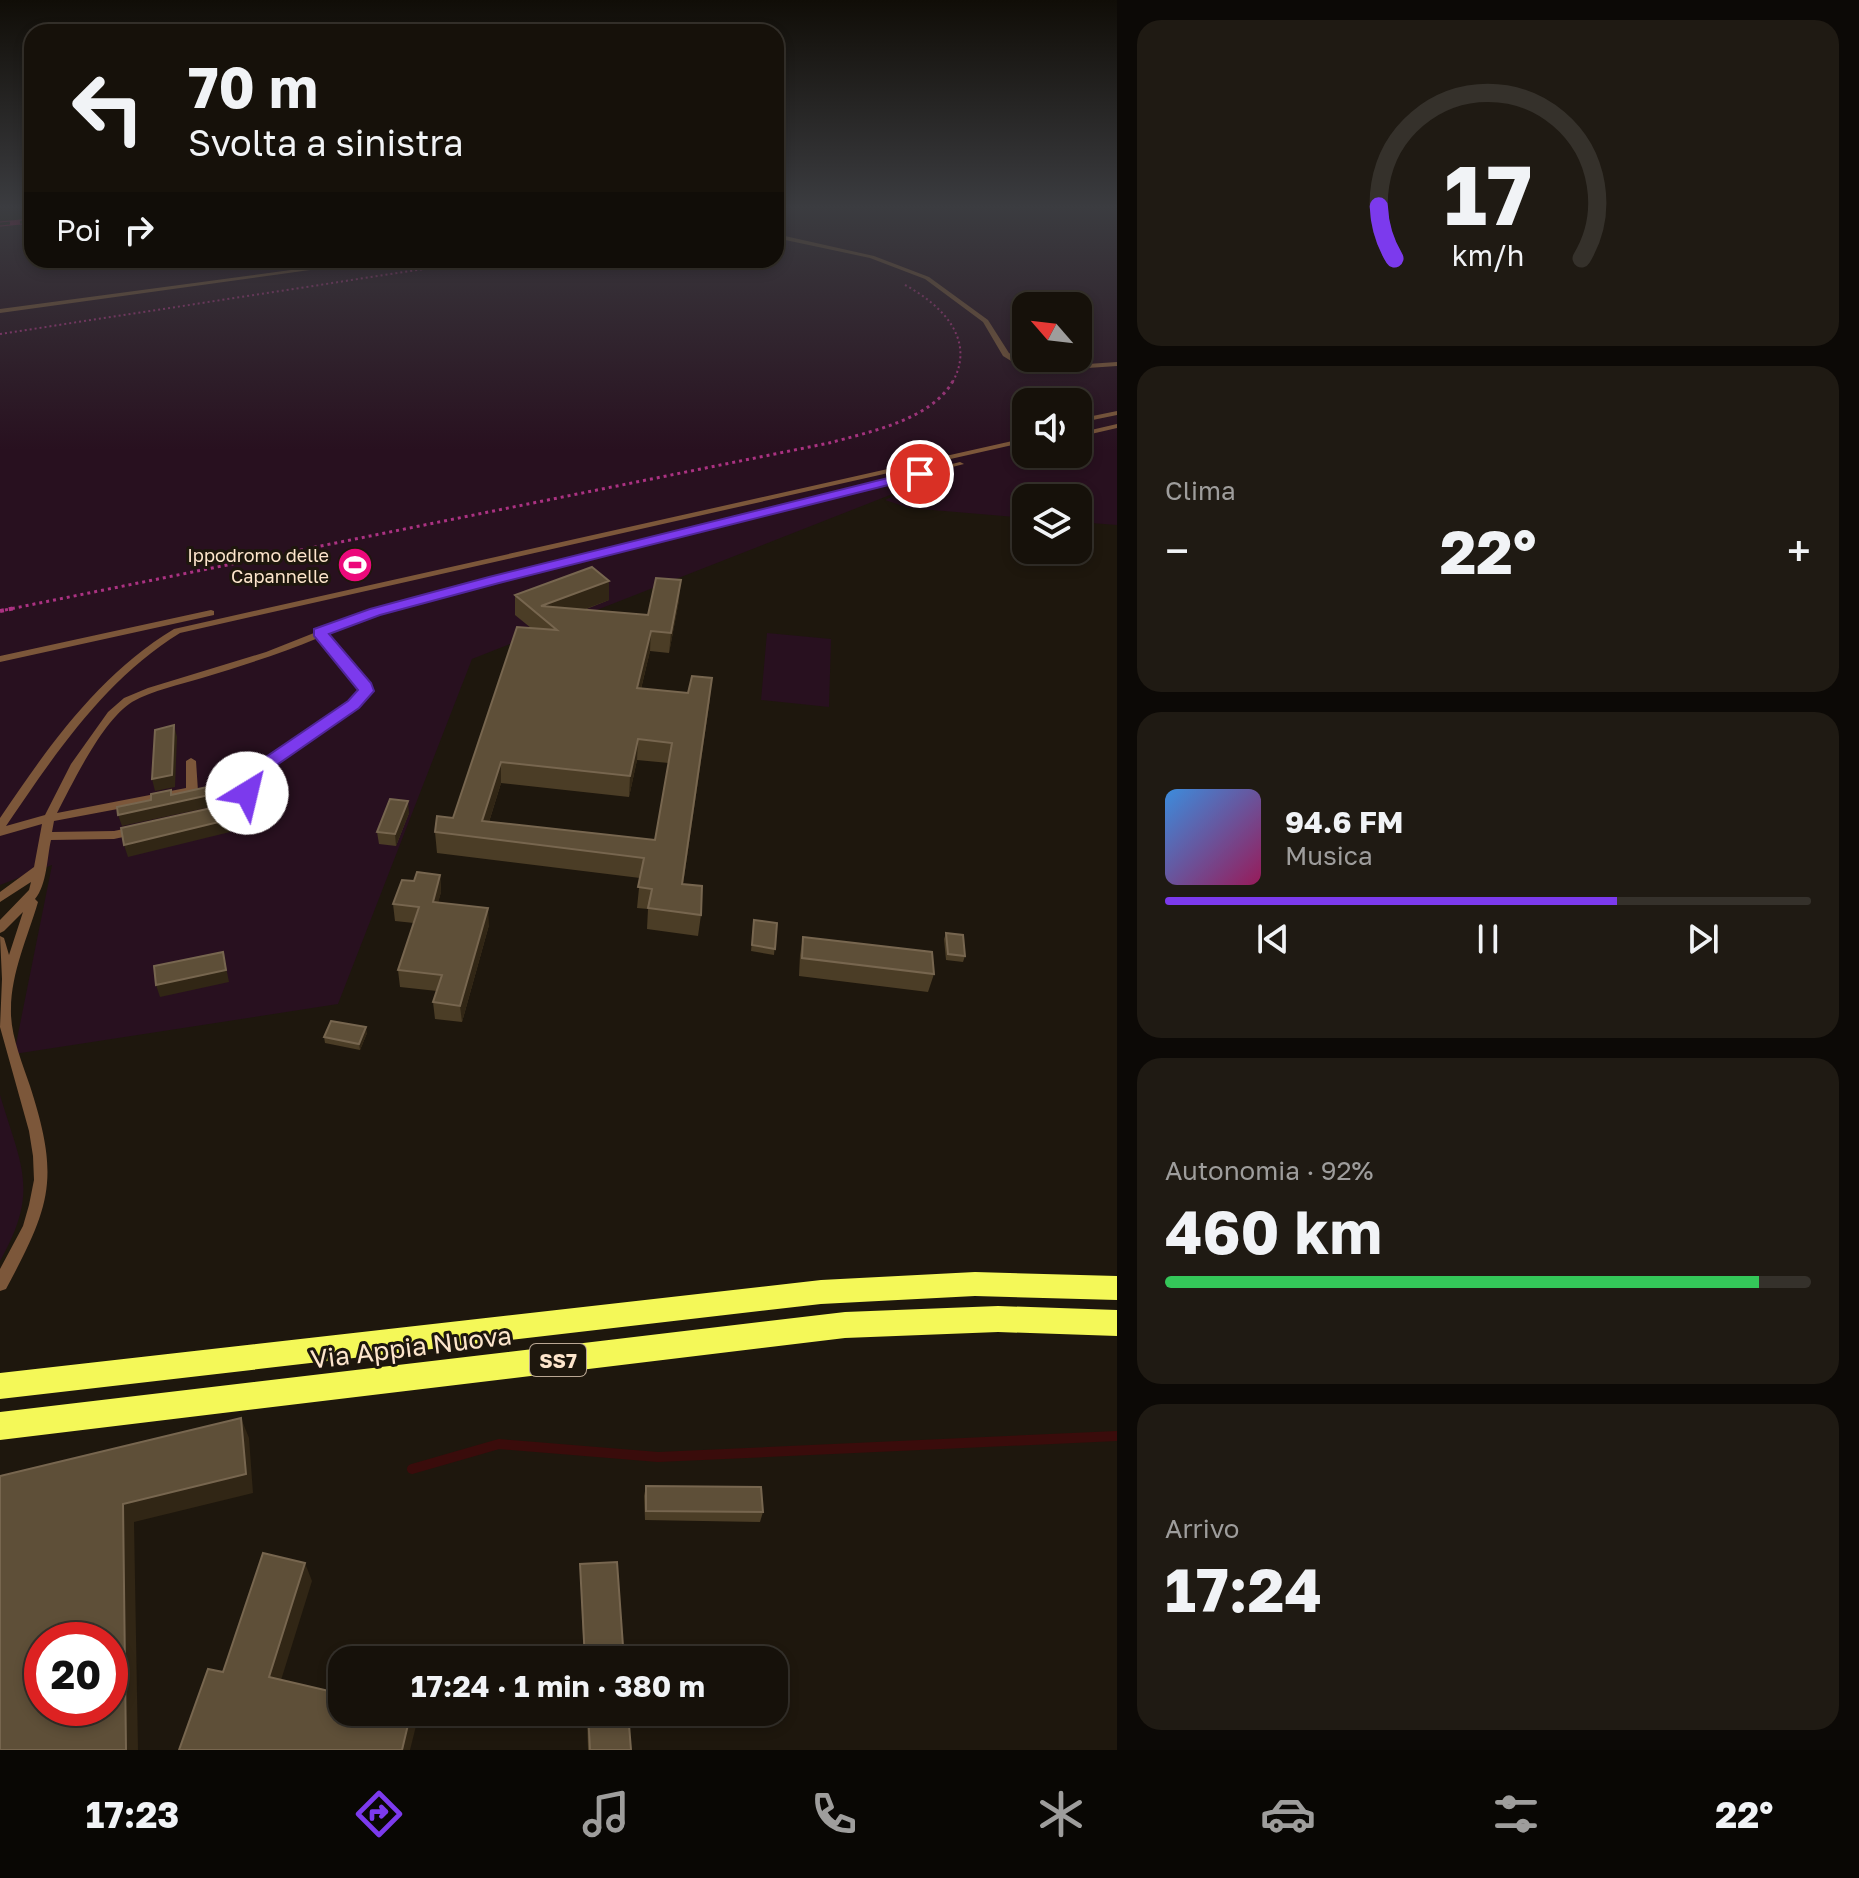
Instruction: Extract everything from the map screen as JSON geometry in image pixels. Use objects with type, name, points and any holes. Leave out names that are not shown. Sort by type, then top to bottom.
[{"type":"main road","name":"Via Appia Nuova","points":[[0,1386],[821,1292],[975,1284],[1117,1288]]},
{"type":"main road","name":"Via Appia Nuova","points":[[0,1426],[845,1325],[998,1319],[1117,1323]]},
{"type":"lane","points":[[0,311],[181,287]]},
{"type":"lane","points":[[939,287],[986,321],[1006,354],[1019,362],[1058,368],[1117,364]]},
{"type":"lane","points":[[1092,418],[1117,413]]},
{"type":"lane","points":[[1092,425],[1117,419]]},
{"type":"lane","points":[[1092,432],[1117,426]]},
{"type":"lane","points":[[0,659],[1012,436]]},
{"type":"lane","points":[[2,822],[118,676],[150,647],[177,631],[1012,443]]},
{"type":"lane","points":[[4,974],[35,891],[49,818],[76,764],[112,714],[128,700],[270,654],[375,612],[1012,450]]},
{"type":"lane","points":[[191,818],[238,808],[252,780],[265,765],[361,698],[366,686],[319,633]]},
{"type":"lane","points":[[2,822],[49,818],[192,791],[191,761]]},
{"type":"lane","points":[[47,836],[114,835],[145,828]]},
{"type":"lane","points":[[0,898],[41,868]]},
{"type":"lane","points":[[0,928],[20,911],[35,891]]},
{"type":"lane","points":[[0,941],[4,974],[2,1011],[9,1045],[40,1146],[42,1177],[30,1227],[0,1284]]},
{"type":"path","points":[[0,334],[308,287]]},
{"type":"path","points":[[0,611],[778,454],[882,429],[908,418],[936,399],[954,378],[961,359],[959,339],[949,320],[932,303],[905,287]]},
{"type":"shaded area","name":"Ippodromo delle Capannelle","points":[[0,287],[1117,287],[1117,525],[1092,523],[1092,484],[1012,484],[1012,517],[909,508],[885,500],[918,484],[472,659],[338,1004],[14,1054],[52,865],[0,885]]},
{"type":"shaded area","points":[[767,633],[831,639],[829,707],[761,700]]},
{"type":"shaded area","points":[[0,1095],[20,1160],[23,1196],[20,1215],[0,1261]]},
{"type":"building","points":[[592,567],[609,581],[541,606],[648,615],[656,578],[681,580],[671,633],[651,631],[637,688],[688,693],[692,676],[712,678],[682,884],[702,886],[701,915],[648,908],[652,889],[638,887],[644,858],[435,832],[437,816],[453,818],[517,627],[557,630],[515,595]],"holes":[[[638,739],[672,743],[655,840],[482,821],[501,762],[630,776]]]},
{"type":"building","points":[[174,725],[172,775],[152,779],[155,730]]},
{"type":"building","points":[[221,784],[223,792],[118,815],[117,807],[151,800],[151,794],[171,790],[171,795]]},
{"type":"building","points":[[390,799],[408,801],[395,834],[377,832]]},
{"type":"building","points":[[225,805],[227,820],[124,845],[121,828]]},
{"type":"building","points":[[417,872],[440,875],[433,902],[488,908],[460,1006],[433,1002],[442,975],[398,970],[419,907],[393,904],[402,880],[414,881]]},
{"type":"building","points":[[754,920],[777,923],[775,949],[752,945]]},
{"type":"building","points":[[946,933],[963,935],[965,956],[948,954]]},
{"type":"building","points":[[803,937],[932,952],[934,974],[802,958]]},
{"type":"building","points":[[223,952],[226,970],[156,985],[154,966]]},
{"type":"building","points":[[331,1021],[366,1027],[359,1044],[324,1037]]},
{"type":"building","points":[[241,1418],[246,1474],[123,1504],[124,1622],[24,1622],[24,1726],[126,1726],[126,1750],[0,1750],[0,1476]]},
{"type":"building","points":[[646,1486],[761,1487],[763,1512],[646,1511]]},
{"type":"building","points":[[263,1553],[305,1563],[269,1677],[328,1691],[328,1726],[408,1726],[402,1750],[179,1750],[208,1669],[223,1672]]},
{"type":"building","points":[[617,1562],[623,1646],[584,1646],[580,1564]]},
{"type":"building","points":[[589,1726],[629,1726],[631,1750],[590,1750]]},
{"type":"waterway","points":[[412,1469],[499,1444],[658,1457],[1117,1436]]},
{"type":"place","name":"Ippodromo delle Capannelle","points":[[355,565]]},
{"type":"route","points":[[247,793],[252,780],[273,758],[354,704],[366,691],[366,686],[319,633],[375,612],[494,580],[920,474]]}]
